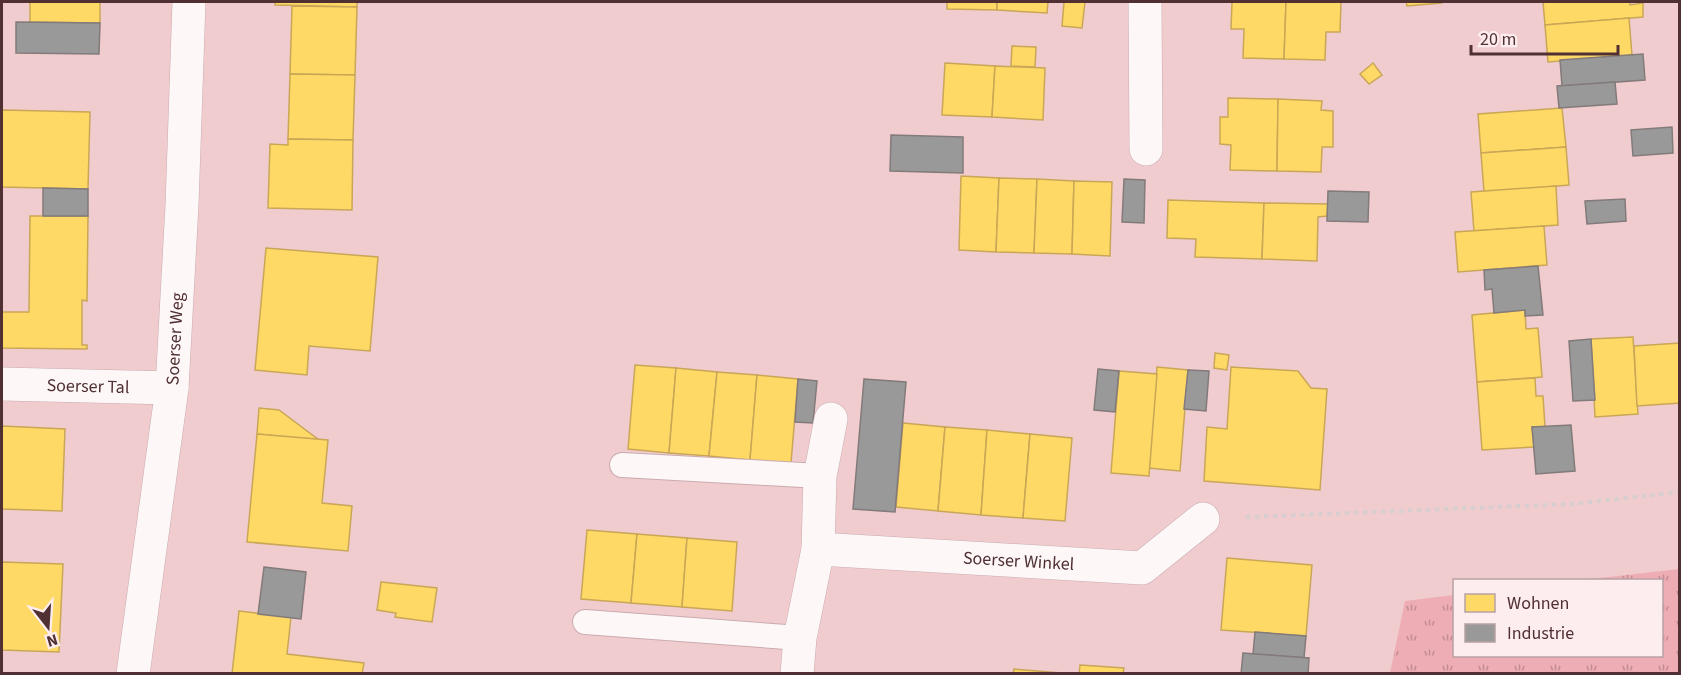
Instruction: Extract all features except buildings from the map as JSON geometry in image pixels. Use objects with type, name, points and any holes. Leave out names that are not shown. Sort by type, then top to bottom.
[{"type":"street","name":"Soerser Weg","points":[[133,674],[172,388],[182,205],[189,2]]},
{"type":"street","points":[[1145,2],[1146,149]]},
{"type":"street","name":"Soerser Tal","points":[[2,384],[172,388]]},
{"type":"street","points":[[797,674],[800,638],[818,549],[820,476],[831,419]]},
{"type":"street","name":"Soerser Winkel","points":[[818,549],[1142,568],[1203,519]]},
{"type":"lane","points":[[622,465],[820,476]]},
{"type":"lane","points":[[585,622],[800,638]]},
{"type":"path","points":[[1203,519],[1572,504],[1680,492]]},
{"type":"green space","points":[[1679,569],[1679,673],[1390,673],[1405,601],[1453,595],[1453,657],[1663,657],[1663,579],[1591,579]]}]
